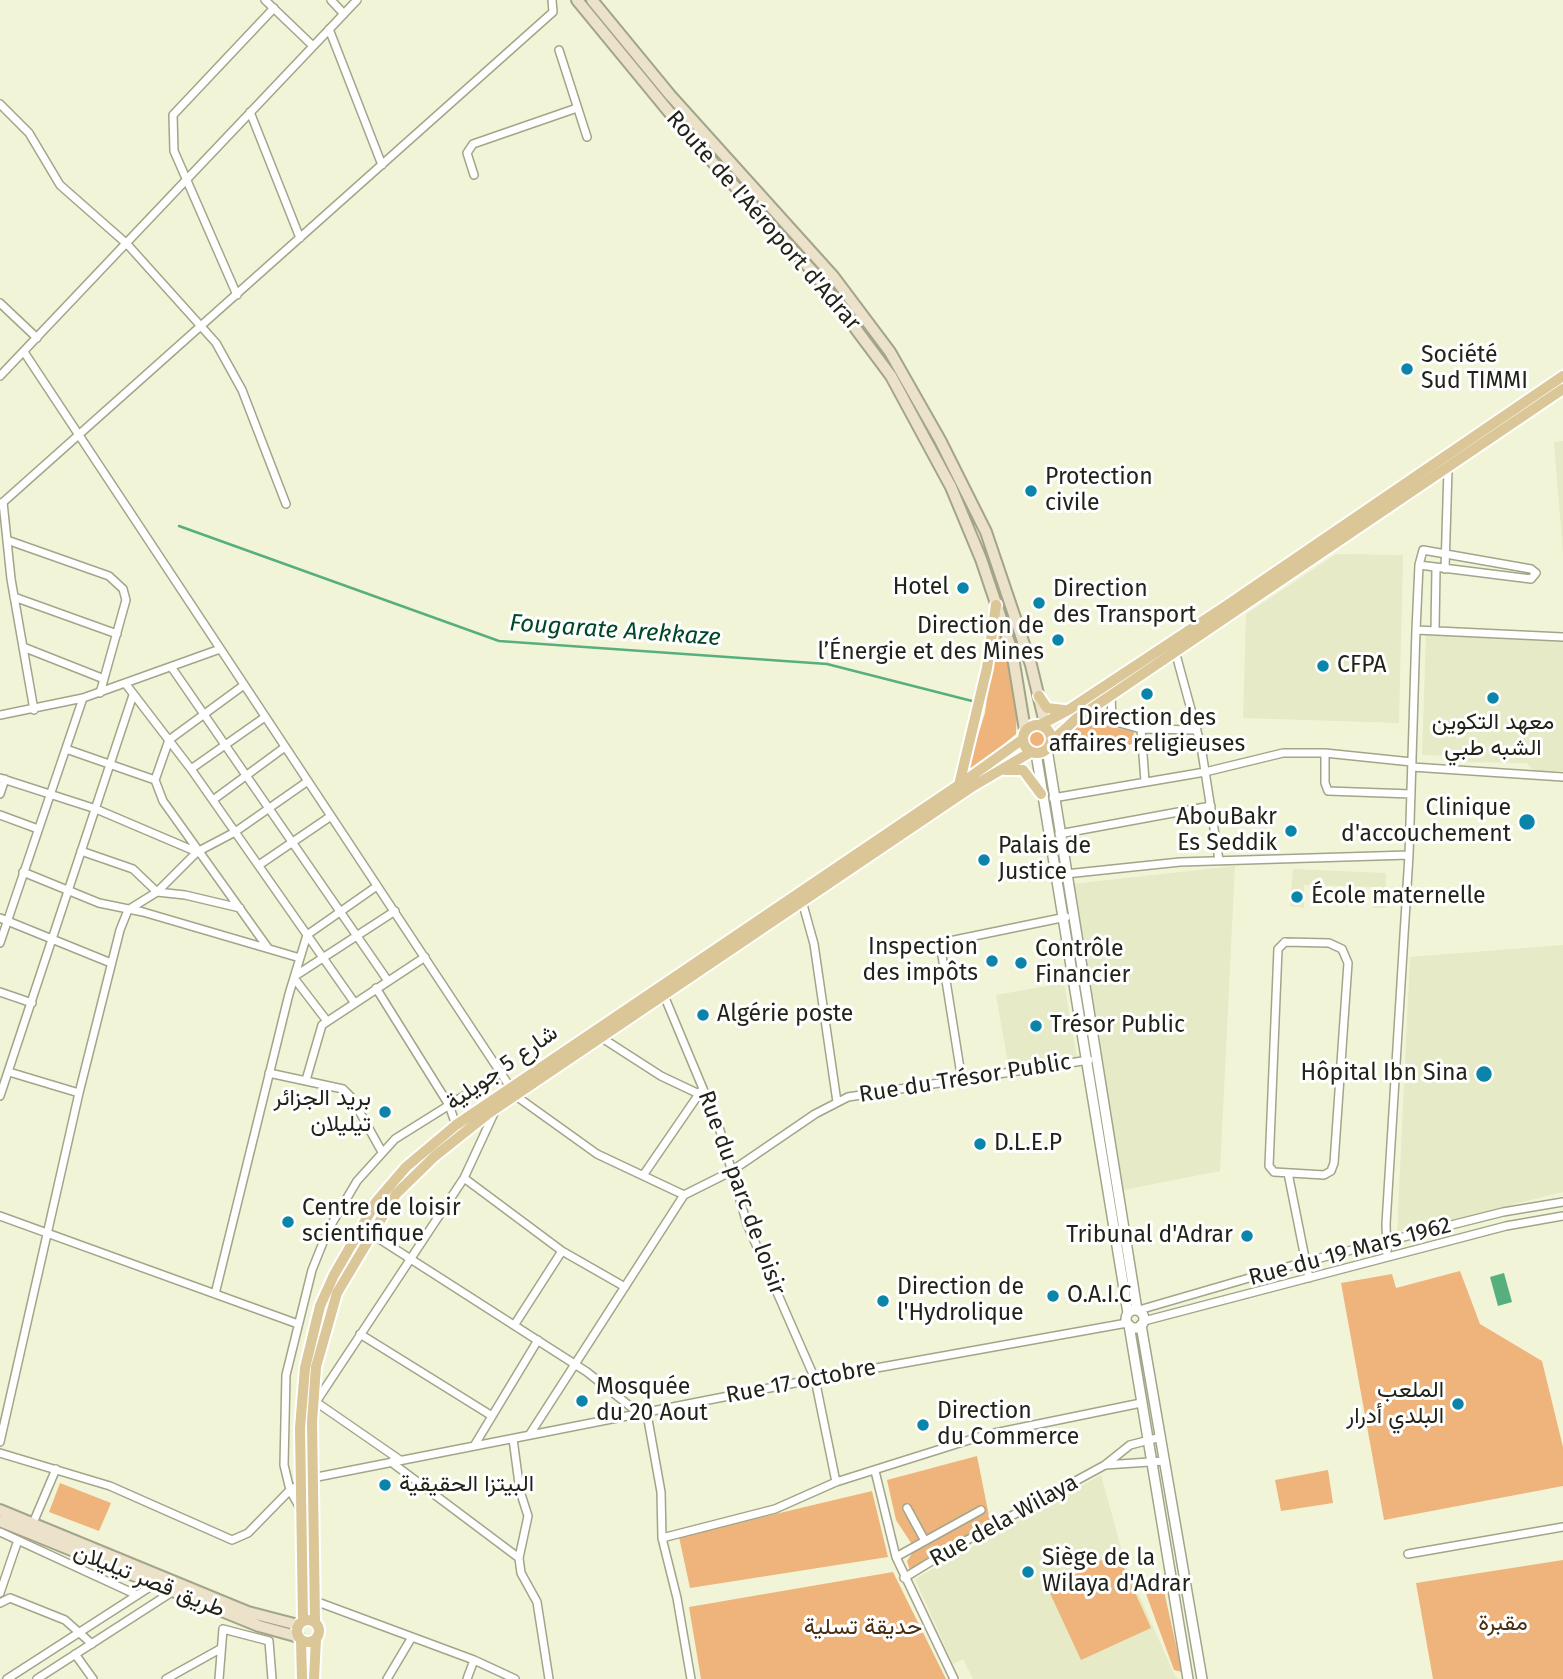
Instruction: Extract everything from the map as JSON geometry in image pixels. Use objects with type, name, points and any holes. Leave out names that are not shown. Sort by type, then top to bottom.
[{"type":"main road","name":"Route de l'Aéroport d'Adrar","points":[[577,0],[688,135],[815,274],[867,341],[930,444],[981,559],[996,605],[1017,674],[1024,734]]},
{"type":"main road","name":"Route de l'Aéroport d'Adrar","points":[[592,0],[670,95],[833,276],[890,352],[973,501],[995,554],[1039,696],[1044,725]]},
{"type":"main road","name":"شارع 5 جويلية","points":[[306,1622],[303,1514],[316,1367],[337,1293],[370,1233],[411,1177],[460,1134],[496,1109],[513,1092],[841,870],[960,785],[1024,734],[1070,709],[1563,376]]},
{"type":"main road","name":"شارع 5 جويلية","points":[[306,1622],[315,1601],[302,1393],[309,1345],[320,1306],[334,1275],[376,1202],[406,1167],[456,1125],[602,1038],[662,992],[802,901],[841,870],[999,771],[1041,749],[1076,719],[1563,389]]},
{"type":"main road","points":[[981,559],[995,554]]},
{"type":"main road","points":[[960,785],[987,668],[996,605],[1010,600]]},
{"type":"main road","points":[[1039,696],[1051,710],[1070,709]]},
{"type":"main road","points":[[1041,749],[1044,725]]},
{"type":"main road","points":[[1024,734],[1041,749]]},
{"type":"main road","points":[[999,771],[1023,770],[1041,794]]},
{"type":"main road","name":"طريق قصر تيليلان","points":[[0,1510],[161,1580]]},
{"type":"main road","name":"طريق قصر تيليلان","points":[[0,1521],[248,1612],[306,1622]]},
{"type":"main road","name":"طريق قصر تيليلان","points":[[179,1587],[259,1626],[300,1638]]},
{"type":"main road","points":[[302,1679],[300,1638],[306,1622],[320,1629],[316,1639],[314,1679]]},
{"type":"main road","points":[[300,1638],[310,1642],[316,1639]]},
{"type":"street","points":[[265,0],[313,46]]},
{"type":"street","points":[[331,0],[344,13]]},
{"type":"street","points":[[2,371],[24,352],[357,0]]},
{"type":"street","points":[[34,710],[14,597],[2,503],[554,12],[552,0]]},
{"type":"street","points":[[237,295],[174,151],[173,115],[274,8]]},
{"type":"street","points":[[329,29],[382,165]]},
{"type":"street","points":[[559,50],[587,137]]},
{"type":"street","points":[[0,104],[29,133],[60,185],[127,244],[226,357],[286,504]]},
{"type":"street","points":[[474,175],[467,153],[473,144],[577,108]]},
{"type":"street","points":[[250,112],[300,238]]},
{"type":"street","points":[[0,303],[37,338]]},
{"type":"street","points":[[24,352],[513,1092],[587,1149],[684,1195],[530,1434]]},
{"type":"street","points":[[1435,631],[1441,569],[1448,555],[1448,469]]},
{"type":"street","points":[[7,540],[118,581],[126,600],[100,693]]},
{"type":"street","points":[[1387,1257],[1409,855],[1419,565],[1423,550],[1531,569],[1535,575],[1531,579],[1419,565]]},
{"type":"street","points":[[14,597],[117,634]]},
{"type":"street","points":[[1416,630],[1563,637]]},
{"type":"street","points":[[23,647],[104,679]]},
{"type":"street","points":[[0,715],[34,710],[100,693],[220,649]]},
{"type":"street","points":[[1175,651],[1197,730],[1219,860]]},
{"type":"street","points":[[172,668],[387,981]]},
{"type":"street","points":[[125,683],[191,769],[354,1002]]},
{"type":"street","points":[[244,685],[169,740],[155,780],[163,801],[268,948]]},
{"type":"street","points":[[0,1096],[133,695]]},
{"type":"street","points":[[1111,695],[1111,720],[1141,729],[1197,730]]},
{"type":"street","points":[[0,943],[3,920],[23,872],[83,698]]},
{"type":"street","points":[[191,769],[265,717]]},
{"type":"street","points":[[1141,729],[1145,781]]},
{"type":"street","points":[[213,800],[285,747]]},
{"type":"street","points":[[66,749],[155,780]]},
{"type":"street","points":[[1041,749],[1041,794],[1073,916],[1092,1060],[1132,1316],[1141,1402],[1188,1679]]},
{"type":"street","points":[[1041,749],[1059,834],[1063,918],[1092,1060]]},
{"type":"street","points":[[1053,799],[1205,772],[1283,753],[1325,753],[1412,765],[1563,777]]},
{"type":"street","points":[[1325,753],[1325,783],[1328,790],[1411,794]]},
{"type":"street","points":[[0,794],[2,778],[96,808],[198,851]]},
{"type":"street","points":[[0,1442],[79,1093],[111,962],[128,911],[157,892],[198,851],[235,832],[308,781]]},
{"type":"street","points":[[1059,834],[1211,806]]},
{"type":"street","points":[[0,815],[38,829]]},
{"type":"street","points":[[259,866],[331,816]]},
{"type":"street","points":[[81,851],[133,869],[157,892],[185,895],[240,908]]},
{"type":"street","points":[[1061,875],[1219,860],[1409,855]]},
{"type":"street","points":[[23,872],[128,911],[300,958]]},
{"type":"street","points":[[215,1294],[269,1073],[307,935],[377,886]]},
{"type":"street","points":[[802,901],[814,944],[836,1101]]},
{"type":"street","points":[[295,977],[395,911]]},
{"type":"street","points":[[962,1080],[940,943],[1073,916]]},
{"type":"street","points":[[3,920],[111,962]]},
{"type":"street","points":[[1285,942],[1329,943],[1342,949],[1349,963],[1333,1168],[1324,1175],[1287,1173],[1274,1172],[1269,1164],[1278,949],[1285,942]]},
{"type":"street","points":[[306,1080],[320,1028],[354,1002],[425,957]]},
{"type":"street","points":[[295,977],[327,1021]]},
{"type":"street","points":[[376,989],[449,1105],[456,1125]]},
{"type":"street","points":[[0,992],[32,1003]]},
{"type":"street","name":"Rue du parc de loisir","points":[[662,992],[701,1091],[719,1127],[747,1224],[815,1379],[836,1482]]},
{"type":"street","points":[[602,1038],[652,1070],[701,1091],[644,1174]]},
{"type":"street","name":"Rue du Trésor Public","points":[[684,1195],[730,1172],[836,1101],[859,1094],[1092,1060]]},
{"type":"street","points":[[9,1072],[79,1093]]},
{"type":"street","points":[[303,1514],[290,1490],[283,1452],[286,1375],[312,1270],[332,1222],[357,1181],[395,1139],[502,1072]]},
{"type":"street","points":[[269,1073],[343,1089],[352,1098],[382,1152]]},
{"type":"street","points":[[401,1460],[314,1405],[464,1178],[496,1109]]},
{"type":"street","points":[[1287,1173],[1308,1278]]},
{"type":"street","points":[[464,1178],[562,1251],[625,1287]]},
{"type":"street","points":[[1560,1203],[1562,1218]]},
{"type":"street","name":"Rue du 19 Mars 1962","points":[[1132,1316],[1304,1262],[1503,1212],[1560,1203]]},
{"type":"street","points":[[0,1216],[298,1324]]},
{"type":"street","name":"Rue du 19 Mars 1962","points":[[1142,1323],[1506,1226],[1562,1218]]},
{"type":"street","points":[[370,1233],[516,1324],[644,1414],[661,1492],[662,1538],[677,1598],[691,1679]]},
{"type":"street","points":[[516,1324],[562,1251]]},
{"type":"street","points":[[1274,1271],[1278,1286]]},
{"type":"street","points":[[1132,1316],[1142,1323],[1202,1679]]},
{"type":"street","points":[[1132,1316],[1142,1323]]},
{"type":"street","name":"Rue 17 octobre","points":[[307,1480],[1132,1316]]},
{"type":"street","points":[[360,1334],[492,1416]]},
{"type":"street","points":[[474,1446],[538,1340]]},
{"type":"street","points":[[1135,1362],[1147,1360]]},
{"type":"street","points":[[662,1538],[775,1509],[836,1482],[985,1435],[1141,1402]]},
{"type":"street","name":"Rue dela Wilaya","points":[[904,1578],[1105,1465],[1130,1445],[1160,1437]]},
{"type":"street","points":[[513,1439],[520,1491],[528,1516],[519,1558],[521,1573],[537,1602],[549,1679]]},
{"type":"street","points":[[0,1453],[110,1486],[232,1540],[248,1533],[290,1490],[307,1480]]},
{"type":"street","name":"Rue dela Wilaya","points":[[1105,1465],[1164,1461]]},
{"type":"street","points":[[391,1462],[519,1558]]},
{"type":"street","points":[[33,1523],[56,1469]]},
{"type":"street","points":[[875,1471],[895,1557],[954,1679]]},
{"type":"street","points":[[907,1508],[925,1541]]},
{"type":"street","points":[[895,1557],[981,1510]]},
{"type":"street","points":[[1408,1554],[1563,1527]]},
{"type":"street","points":[[0,1532],[137,1595]]},
{"type":"street","points":[[0,1592],[19,1540]]},
{"type":"street","points":[[7,1679],[161,1580]]},
{"type":"street","points":[[28,1665],[37,1679],[179,1587]]},
{"type":"street","points":[[0,1603],[10,1598],[65,1620],[92,1644]]},
{"type":"street","points":[[315,1601],[474,1660],[515,1679]]},
{"type":"street","points":[[219,1679],[223,1629],[269,1641],[272,1679]]},
{"type":"street","points":[[387,1679],[412,1637]]},
{"type":"street","points":[[166,1679],[220,1649]]},
{"type":"street","points":[[75,1654],[93,1679]]},
{"type":"street","points":[[467,1679],[474,1660]]},
{"type":"shaded area","points":[[1563,441],[1563,554],[1554,442]]},
{"type":"shaded area","name":"CFPA","points":[[1336,554],[1403,555],[1399,723],[1243,718],[1246,614]]},
{"type":"shaded area","name":"معهد التكوين الشبه طبي","points":[[1426,633],[1563,642],[1563,771],[1533,771],[1527,763],[1461,762],[1455,756],[1422,755]]},
{"type":"shaded area","points":[[1235,866],[1220,1171],[1123,1190],[1071,884]]},
{"type":"shaded area","name":"École maternelle","points":[[1293,869],[1386,873],[1385,908],[1373,908],[1372,887],[1304,885],[1304,908],[1290,906]]},
{"type":"shaded area","name":"Hôpital Ibn Sina","points":[[1563,945],[1563,1192],[1397,1233],[1410,957]]},
{"type":"shaded area","name":"Trésor Public","points":[[1064,983],[1077,1057],[1009,1069],[996,995]]},
{"type":"shaded area","points":[[1504,1273],[1512,1302],[1498,1306],[1490,1277]]},
{"type":"shaded area","name":"Siège de la Wilaya d'Adrar","points":[[1101,1475],[1126,1566],[1175,1676],[1179,1679],[973,1679],[963,1659],[953,1664],[915,1579]]},
{"type":"green space","points":[[998,618],[1009,655],[1017,708],[1016,734],[965,777],[985,713]]},
{"type":"green space","points":[[1086,720],[1134,732],[1133,744],[1063,754],[1061,746],[1071,731]]},
{"type":"green space","points":[[1034,731],[1040,731],[1045,739],[1043,745],[1034,747],[1029,742],[1029,736]]},
{"type":"green space","name":"الملعب البلدي أدرار","points":[[1460,1271],[1480,1324],[1542,1361],[1563,1447],[1563,1486],[1384,1520],[1341,1283],[1392,1274],[1396,1288]]},
{"type":"green space","points":[[977,1456],[990,1521],[910,1571],[907,1561],[915,1549],[896,1520],[887,1480]]},
{"type":"green space","points":[[1328,1470],[1333,1503],[1281,1511],[1275,1480]]},
{"type":"green space","points":[[60,1483],[111,1503],[99,1531],[49,1512]]},
{"type":"green space","points":[[872,1491],[888,1557],[690,1588],[679,1537]]},
{"type":"green space","points":[[1117,1552],[1151,1628],[1081,1660],[1048,1589]]},
{"type":"green space","name":"مقبرة","points":[[1563,1560],[1563,1679],[1433,1679],[1416,1583]]},
{"type":"green space","name":"حديقة تسلية","points":[[893,1572],[946,1679],[701,1679],[689,1607]]},
{"type":"green space","points":[[1162,1582],[1182,1672],[1174,1670],[1145,1591]]},
{"type":"waterway","name":"Fougarate Arekkaze","points":[[179,526],[499,641],[827,664],[976,702]]},
{"type":"place","name":"Société Sud TIMMI","points":[[1407,369]]},
{"type":"place","name":"Protection civile","points":[[1031,491]]},
{"type":"place","name":"Hotel","points":[[963,588]]},
{"type":"place","name":"Direction des Transport","points":[[1039,603]]},
{"type":"place","name":"Direction de l’Énergie et des Mines","points":[[1058,640]]},
{"type":"place","name":"CFPA","points":[[1323,666]]},
{"type":"place","name":"Direction des affaires religieuses","points":[[1147,694]]},
{"type":"place","name":"معهد التكوين الشبه طبي","points":[[1493,698]]},
{"type":"place","name":"Clinique d'accouchement","points":[[1527,822]]},
{"type":"place","name":"AbouBakr Es Seddik","points":[[1291,831]]},
{"type":"place","name":"Palais de Justice","points":[[984,860]]},
{"type":"place","name":"École maternelle","points":[[1297,897]]},
{"type":"place","name":"Inspection des impôts","points":[[992,961]]},
{"type":"place","name":"Contrôle Financier","points":[[1021,963]]},
{"type":"place","name":"Algérie poste","points":[[703,1015]]},
{"type":"place","name":"Trésor Public","points":[[1036,1026]]},
{"type":"place","name":"Hôpital Ibn Sina","points":[[1484,1074]]},
{"type":"place","name":"بريد الجزائر تيليلان","points":[[385,1112]]},
{"type":"place","name":"D.L.E.P","points":[[980,1144]]},
{"type":"place","name":"Centre de loisir scientifique","points":[[288,1222]]},
{"type":"place","name":"Tribunal d'Adrar","points":[[1247,1236]]},
{"type":"place","name":"O.A.I.C","points":[[1053,1296]]},
{"type":"place","name":"Direction de l'Hydrolique","points":[[883,1301]]},
{"type":"place","name":"Mosquée du 20 Aout","points":[[582,1401]]},
{"type":"place","name":"الملعب البلدي أدرار","points":[[1458,1404]]},
{"type":"place","name":"Direction du Commerce","points":[[923,1425]]},
{"type":"place","name":"البيتزا الحقيقية","points":[[385,1485]]},
{"type":"place","name":"Siège de la Wilaya d'Adrar","points":[[1028,1572]]}]
